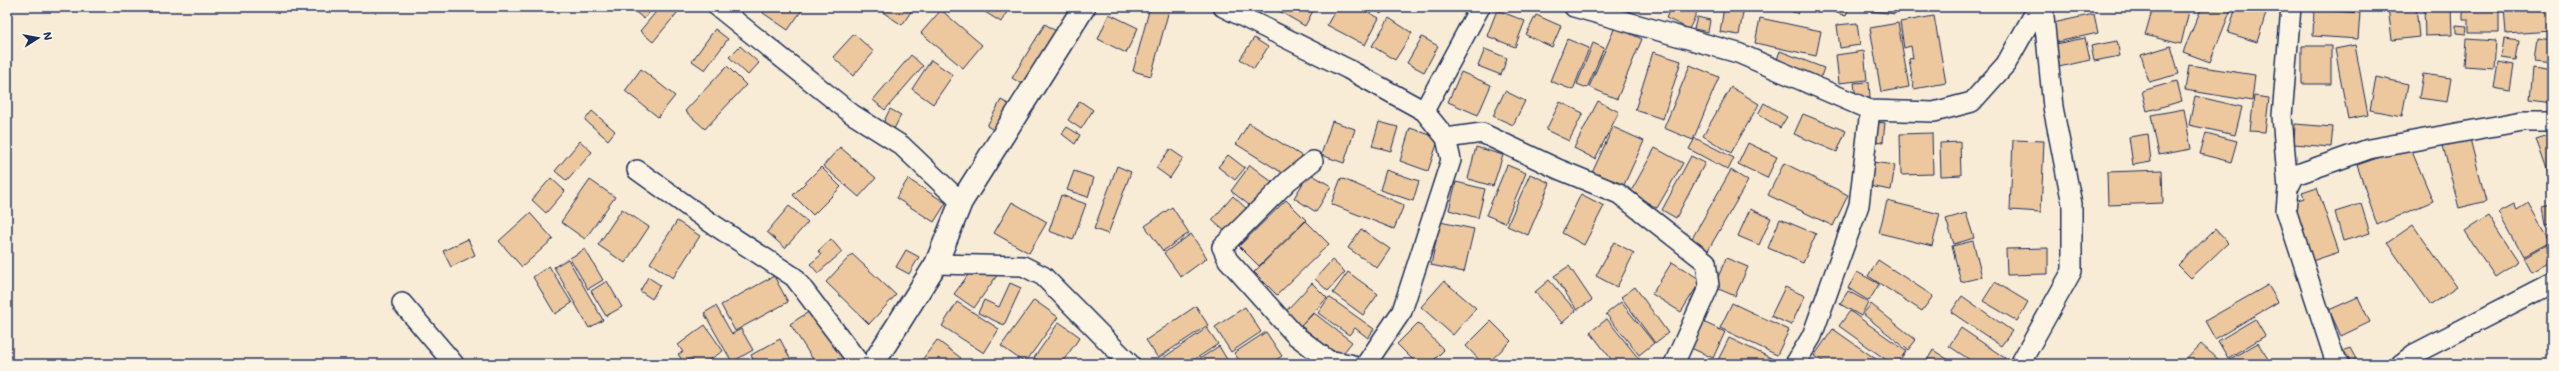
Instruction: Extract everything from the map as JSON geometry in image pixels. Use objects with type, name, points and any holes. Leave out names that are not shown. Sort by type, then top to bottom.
[{"type":"street","points":[[718,7],[852,114],[901,145],[961,202]]},
{"type":"street","points":[[873,364],[936,264],[961,202],[1084,7]]},
{"type":"street","points":[[1223,7],[1348,69],[1424,111],[1446,138],[1451,160],[1402,311],[1366,364]]},
{"type":"street","points":[[1424,111],[1480,7]]},
{"type":"street","points":[[1574,7],[1738,53],[1870,110],[1934,112],[1972,102],[2006,64],[2038,7]]},
{"type":"street","points":[[2020,364],[2072,271],[2072,204],[2053,107],[2043,7]]},
{"type":"street","points":[[2291,7],[2282,116],[2288,189],[2286,210],[2334,357],[2340,364]]},
{"type":"street","points":[[1795,364],[1812,336],[1859,205],[1870,110]]},
{"type":"street","points":[[2288,189],[2295,175],[2369,149],[2523,121],[2552,121]]},
{"type":"street","points":[[1446,138],[1482,133],[1558,169],[1619,194],[1678,238],[1706,262],[1709,286],[1674,364]]},
{"type":"street","points":[[1313,161],[1288,182],[1222,247],[1228,260],[1294,335],[1328,360],[1350,364]]},
{"type":"street","points":[[637,170],[711,223],[794,277],[860,364]]},
{"type":"street","points":[[936,264],[1023,266],[1044,276],[1130,364]]},
{"type":"street","points":[[2401,364],[2414,354],[2552,283]]},
{"type":"street","points":[[402,303],[454,364]]},
{"type":"building","points":[[635,7],[654,7],[644,19],[633,10]]},
{"type":"building","points":[[660,7],[682,7],[653,42],[640,31]]},
{"type":"building","points":[[768,7],[804,7],[788,30],[763,13]]},
{"type":"building","points":[[884,7],[914,7],[902,25],[881,11]]},
{"type":"building","points":[[977,7],[1010,7],[1001,22]]},
{"type":"building","points":[[1150,7],[1169,10],[1151,76],[1133,71]]},
{"type":"building","points":[[1272,7],[1315,7],[1305,26]]},
{"type":"building","points":[[1337,7],[1359,7],[1379,18],[1365,45],[1327,25]]},
{"type":"building","points":[[1370,7],[1385,7],[1381,14]]},
{"type":"building","points":[[1671,7],[1700,7],[1689,29],[1666,18]]},
{"type":"building","points":[[1724,7],[1744,7],[1739,35],[1720,32]]},
{"type":"building","points":[[1787,7],[1801,7],[1798,14],[1786,9]]},
{"type":"building","points":[[1818,7],[1849,7],[1846,16]]},
{"type":"building","points":[[1865,7],[1896,7],[1895,14],[1864,10]]},
{"type":"building","points":[[2153,7],[2190,7],[2181,44],[2145,35]]},
{"type":"building","points":[[2202,7],[2232,7],[2210,62],[2183,52]]},
{"type":"building","points":[[2236,7],[2268,7],[2257,42],[2228,33]]},
{"type":"building","points":[[2388,7],[2416,7],[2419,37],[2392,40]]},
{"type":"building","points":[[2424,7],[2451,7],[2452,35],[2425,36]]},
{"type":"building","points":[[2467,7],[2499,7],[2499,33],[2469,33],[2469,20],[2463,20],[2463,9],[2467,9]]},
{"type":"building","points":[[2504,7],[2552,7],[2552,31],[2506,34]]},
{"type":"building","points":[[2314,9],[2360,13],[2358,39],[2313,36]]},
{"type":"building","points":[[941,10],[982,45],[963,68],[921,33]]},
{"type":"building","points":[[1497,10],[1525,21],[1515,47],[1487,36]]},
{"type":"building","points":[[1109,14],[1138,28],[1126,53],[1098,39]]},
{"type":"building","points":[[2094,14],[2098,33],[2057,42],[2053,23]]},
{"type":"building","points":[[1536,15],[1561,26],[1552,47],[1526,35]]},
{"type":"building","points":[[1934,16],[1946,83],[1914,89],[1909,59],[1913,58],[1911,46],[1904,48],[1900,22]]},
{"type":"building","points":[[1697,17],[1710,20],[1708,32],[1694,29]]},
{"type":"building","points":[[1389,18],[1412,33],[1395,60],[1372,46]]},
{"type":"building","points":[[1760,18],[1821,31],[1816,56],[1755,43]]},
{"type":"building","points":[[1857,23],[1860,45],[1840,48],[1837,25]]},
{"type":"building","points":[[1898,23],[1909,87],[1881,92],[1870,28]]},
{"type":"building","points":[[1045,24],[1059,33],[1026,87],[1012,78]]},
{"type":"building","points":[[2456,25],[2467,26],[2466,34],[2456,33]]},
{"type":"building","points":[[1615,27],[1642,39],[1617,99],[1589,87]]},
{"type":"building","points":[[715,29],[728,39],[705,70],[692,61]]},
{"type":"building","points":[[854,34],[874,52],[853,76],[833,57]]},
{"type":"building","points":[[1422,37],[1438,46],[1424,72],[1407,63]]},
{"type":"building","points":[[1254,38],[1268,47],[1254,69],[1240,59]]},
{"type":"building","points":[[2085,38],[2090,60],[2059,67],[2055,44]]},
{"type":"building","points":[[1567,39],[1589,48],[1573,90],[1550,81]]},
{"type":"building","points":[[2466,39],[2496,41],[2494,68],[2464,66]]},
{"type":"building","points":[[2504,39],[2519,41],[2516,60],[2501,58]]},
{"type":"building","points":[[2537,39],[2552,41],[2552,63],[2534,61]]},
{"type":"building","points":[[2117,41],[2120,56],[2094,61],[2091,46]]},
{"type":"building","points":[[1593,43],[1604,48],[1587,88],[1577,84]]},
{"type":"building","points":[[2355,45],[2368,115],[2348,119],[2335,49]]},
{"type":"building","points":[[740,46],[759,63],[748,75],[729,57]]},
{"type":"building","points":[[2171,46],[2179,74],[2149,82],[2141,55]]},
{"type":"building","points":[[2302,46],[2331,46],[2331,84],[2302,84]]},
{"type":"building","points":[[1485,49],[1507,58],[1501,75],[1478,66]]},
{"type":"building","points":[[1780,51],[1824,68],[1819,82],[1775,65]]},
{"type":"building","points":[[1864,51],[1867,80],[1839,83],[1836,55]]},
{"type":"building","points":[[1653,52],[1681,61],[1663,119],[1635,110]]},
{"type":"building","points":[[911,55],[923,66],[885,110],[873,100]]},
{"type":"building","points":[[931,60],[953,75],[933,104],[912,89]]},
{"type":"building","points":[[2498,62],[2514,65],[2510,91],[2494,88]]},
{"type":"building","points":[[1690,65],[1719,77],[1693,140],[1664,128]]},
{"type":"building","points":[[2189,65],[2255,75],[2252,101],[2185,90]]},
{"type":"building","points":[[727,66],[746,85],[705,129],[685,111]]},
{"type":"building","points":[[2533,68],[2552,71],[2552,103],[2530,100]]},
{"type":"building","points":[[641,69],[675,96],[658,117],[625,91]]},
{"type":"building","points":[[1461,72],[1491,85],[1478,115],[1448,102]]},
{"type":"building","points":[[2423,74],[2451,78],[2447,102],[2419,98]]},
{"type":"building","points":[[2376,77],[2408,84],[2402,116],[2370,110]]},
{"type":"building","points":[[2177,81],[2182,101],[2147,111],[2142,91]]},
{"type":"building","points":[[1869,82],[1870,98],[1856,99],[1854,83]]},
{"type":"building","points":[[1731,87],[1759,104],[1731,153],[1703,136]]},
{"type":"building","points":[[1505,91],[1525,101],[1513,125],[1493,116]]},
{"type":"building","points":[[2195,96],[2242,107],[2235,135],[2189,125]]},
{"type":"building","points":[[2254,96],[2269,98],[2265,132],[2250,131]]},
{"type":"building","points":[[1001,100],[1014,107],[1000,134],[987,126]]},
{"type":"building","points":[[1080,101],[1093,110],[1081,129],[1068,120]]},
{"type":"building","points":[[1598,101],[1619,112],[1595,159],[1574,148]]},
{"type":"building","points":[[1560,102],[1583,113],[1569,141],[1546,130]]},
{"type":"building","points":[[1764,103],[1787,117],[1780,128],[1758,114]]},
{"type":"building","points":[[890,109],[901,115],[894,129],[883,123]]},
{"type":"building","points":[[2184,109],[2191,149],[2159,155],[2151,115]]},
{"type":"building","points":[[592,111],[615,131],[608,140],[585,120]]},
{"type":"building","points":[[1803,114],[1846,131],[1837,152],[1794,134]]},
{"type":"building","points":[[1332,121],[1355,129],[1344,163],[1321,155]]},
{"type":"building","points":[[1379,122],[1398,127],[1391,151],[1372,146]]},
{"type":"building","points":[[1876,122],[1885,123],[1883,142],[1874,141]]},
{"type":"building","points":[[1249,123],[1302,156],[1289,177],[1236,144]]},
{"type":"building","points":[[2295,124],[2333,127],[2331,147],[2294,144]]},
{"type":"building","points":[[1067,127],[1080,135],[1075,144],[1062,134]]},
{"type":"building","points":[[1613,127],[1644,141],[1623,187],[1592,173]]},
{"type":"building","points":[[1410,128],[1439,138],[1428,171],[1400,161]]},
{"type":"building","points":[[1932,133],[1933,174],[1901,175],[1900,134]]},
{"type":"building","points":[[2206,133],[2237,141],[2231,162],[2200,154]]},
{"type":"building","points":[[2148,134],[2151,162],[2133,165],[2129,137]]},
{"type":"building","points":[[2552,134],[2552,172],[2548,173],[2536,139]]},
{"type":"building","points":[[2469,135],[2486,201],[2459,208],[2442,142]]},
{"type":"building","points":[[1695,138],[1734,158],[1728,170],[1689,149]]},
{"type":"building","points":[[2013,140],[2044,141],[2041,212],[2010,210]]},
{"type":"building","points":[[580,141],[592,152],[567,181],[555,171]]},
{"type":"building","points":[[1960,142],[1961,175],[1941,176],[1940,143]]},
{"type":"building","points":[[1748,143],[1777,157],[1767,178],[1738,164]]},
{"type":"building","points":[[840,147],[876,178],[859,197],[823,166]]},
{"type":"building","points":[[1476,147],[1503,155],[1493,186],[1468,179]]},
{"type":"building","points":[[2410,147],[2433,201],[2377,225],[2357,165]]},
{"type":"building","points":[[1655,148],[1683,163],[1657,208],[1630,193]]},
{"type":"building","points":[[1170,149],[1183,158],[1170,178],[1156,168]]},
{"type":"building","points":[[1228,155],[1245,168],[1235,180],[1218,167]]},
{"type":"building","points":[[1691,156],[1705,163],[1676,218],[1662,210]]},
{"type":"building","points":[[1872,162],[1895,165],[1891,190],[1869,186]]},
{"type":"building","points":[[1784,163],[1848,195],[1833,226],[1768,195]]},
{"type":"building","points":[[1250,165],[1272,182],[1253,208],[1231,191]]},
{"type":"building","points":[[1507,165],[1526,173],[1505,223],[1486,215]]},
{"type":"building","points":[[1117,166],[1131,172],[1108,234],[1094,229]]},
{"type":"building","points":[[821,167],[841,187],[813,215],[793,195]]},
{"type":"building","points":[[1386,170],[1419,181],[1413,201],[1380,190]]},
{"type":"building","points":[[1731,170],[1748,181],[1707,252],[1690,242]]},
{"type":"building","points":[[2162,170],[2163,203],[2108,205],[2107,172]]},
{"type":"building","points":[[1074,171],[1094,178],[1088,197],[1067,190]]},
{"type":"building","points":[[1309,173],[1331,186],[1316,212],[1294,198]]},
{"type":"building","points":[[1530,174],[1550,183],[1528,235],[1507,226]]},
{"type":"building","points":[[551,178],[565,191],[546,213],[532,200]]},
{"type":"building","points":[[1341,178],[1404,205],[1394,229],[1331,204]]},
{"type":"building","points":[[908,179],[946,203],[934,222],[896,198]]},
{"type":"building","points":[[590,180],[615,197],[585,239],[561,222]]},
{"type":"building","points":[[1456,182],[1485,189],[1478,218],[1449,210]]},
{"type":"building","points":[[2317,188],[2339,252],[2312,261],[2292,202],[2304,198],[2302,193]]},
{"type":"building","points":[[1581,194],[1604,206],[1584,245],[1562,233]]},
{"type":"building","points":[[1061,195],[1086,204],[1073,240],[1049,231]]},
{"type":"building","points":[[1233,196],[1249,211],[1228,234],[1212,220]]},
{"type":"building","points":[[1286,200],[1306,220],[1259,266],[1239,246]]},
{"type":"building","points":[[1887,201],[1940,214],[1932,246],[1879,233]]},
{"type":"building","points":[[1012,202],[1047,222],[1029,253],[994,233]]},
{"type":"building","points":[[2528,203],[2550,241],[2523,256],[2499,212],[2514,204],[2517,210]]},
{"type":"building","points":[[2361,204],[2370,233],[2343,241],[2335,212]]},
{"type":"building","points":[[2552,205],[2552,223],[2546,224],[2543,207]]},
{"type":"building","points":[[789,206],[808,222],[785,248],[767,232]]},
{"type":"building","points":[[1172,207],[1189,233],[1163,251],[1145,226]]},
{"type":"building","points":[[622,209],[649,227],[625,263],[598,245]]},
{"type":"building","points":[[1750,209],[1771,218],[1759,245],[1738,236]]},
{"type":"building","points":[[530,213],[553,239],[522,267],[499,241]]},
{"type":"building","points":[[1966,213],[1974,238],[1954,244],[1946,219]]},
{"type":"building","points":[[2488,216],[2518,262],[2495,277],[2465,231]]},
{"type":"building","points":[[1780,219],[1816,234],[1803,263],[1768,248]]},
{"type":"building","points":[[677,221],[700,236],[673,278],[650,263]]},
{"type":"building","points":[[1306,221],[1329,244],[1277,295],[1254,272]]},
{"type":"building","points":[[1440,222],[1474,229],[1464,272],[1431,265]]},
{"type":"building","points":[[2413,225],[2457,287],[2431,305],[2387,243]]},
{"type":"building","points":[[1361,229],[1390,249],[1377,268],[1348,248]]},
{"type":"building","points":[[2215,229],[2228,243],[2191,278],[2178,265]]},
{"type":"building","points":[[1191,234],[1207,258],[1181,277],[1164,253]]},
{"type":"building","points":[[468,239],[475,255],[451,267],[443,251]]},
{"type":"building","points":[[831,239],[842,252],[818,273],[810,264],[821,255],[818,251]]},
{"type":"building","points":[[1973,241],[1982,277],[1961,282],[1952,246]]},
{"type":"building","points":[[2552,241],[2552,261],[2532,272],[2524,257]]},
{"type":"building","points":[[1614,242],[1634,253],[1617,287],[1596,276]]},
{"type":"building","points":[[2048,248],[2048,274],[2007,275],[2006,249]]},
{"type":"building","points":[[585,249],[603,280],[588,289],[570,258]]},
{"type":"building","points":[[906,250],[919,257],[909,274],[896,267]]},
{"type":"building","points":[[852,254],[896,295],[869,324],[826,282]]},
{"type":"building","points":[[1726,258],[1748,267],[1735,296],[1714,287]]},
{"type":"building","points":[[568,259],[603,320],[589,328],[554,267]]},
{"type":"building","points":[[979,260],[998,274],[974,308],[954,294]]},
{"type":"building","points":[[1332,260],[1345,272],[1328,291],[1315,279]]},
{"type":"building","points":[[1878,260],[1933,296],[1922,311],[1868,276]]},
{"type":"building","points":[[1672,262],[1701,280],[1681,312],[1652,294]]},
{"type":"building","points":[[549,266],[572,303],[555,314],[533,277]]},
{"type":"building","points":[[1569,266],[1592,300],[1577,310],[1554,276]]},
{"type":"building","points":[[1348,272],[1378,294],[1363,315],[1333,293]]},
{"type":"building","points":[[1857,272],[1879,284],[1869,301],[1848,288]]},
{"type":"building","points":[[774,276],[788,302],[735,331],[721,305]]},
{"type":"building","points":[[648,277],[660,285],[652,299],[640,291]]},
{"type":"building","points":[[1549,280],[1576,311],[1562,323],[1535,292]]},
{"type":"building","points":[[607,281],[622,307],[606,316],[591,291]]},
{"type":"building","points":[[1444,281],[1476,308],[1453,335],[1421,307]]},
{"type":"building","points":[[1995,282],[2028,302],[2017,321],[1983,301]]},
{"type":"building","points":[[1010,283],[1021,288],[1004,325],[978,313],[984,300],[999,307]]},
{"type":"building","points":[[1312,283],[1327,298],[1301,326],[1286,311]]},
{"type":"building","points":[[2268,285],[2278,302],[2215,339],[2205,321]]},
{"type":"building","points":[[1635,287],[1668,333],[1655,343],[1621,297]]},
{"type":"building","points":[[1785,287],[1805,296],[1791,325],[1771,316]]},
{"type":"building","points":[[1848,291],[1868,302],[1861,316],[1840,304]]},
{"type":"building","points":[[1962,296],[2012,331],[2001,346],[1951,312]]},
{"type":"building","points":[[1329,297],[1374,329],[1368,338],[1355,328],[1349,335],[1318,313]]},
{"type":"building","points":[[2358,297],[2370,322],[2341,336],[2329,310]]},
{"type":"building","points":[[1034,300],[1058,317],[1025,363],[1001,346]]},
{"type":"building","points":[[957,302],[999,329],[984,353],[942,326]]},
{"type":"building","points":[[1621,302],[1654,343],[1639,355],[1606,314]]},
{"type":"building","points":[[1732,303],[1789,330],[1777,355],[1720,328]]},
{"type":"building","points":[[1871,304],[1916,340],[1908,350],[1863,314]]},
{"type":"building","points":[[716,306],[732,334],[741,329],[753,350],[732,362],[704,313]]},
{"type":"building","points":[[1196,306],[1208,325],[1158,358],[1146,340]]},
{"type":"building","points":[[1245,307],[1261,332],[1231,352],[1215,327]]},
{"type":"building","points":[[813,309],[848,364],[816,364],[790,324]]},
{"type":"building","points":[[1850,311],[1906,351],[1897,364],[1892,364],[1839,326]]},
{"type":"building","points":[[1314,313],[1352,342],[1340,357],[1301,326]]},
{"type":"building","points":[[1607,319],[1643,364],[1615,364],[1590,332]]},
{"type":"building","points":[[2255,319],[2265,336],[2228,358],[2218,341]]},
{"type":"building","points":[[1491,321],[1511,341],[1487,364],[1483,364],[1466,346]]},
{"type":"building","points":[[1059,322],[1080,337],[1061,364],[1042,364],[1034,358]]},
{"type":"building","points":[[1703,322],[1725,332],[1713,358],[1691,348]]},
{"type":"building","points":[[1418,323],[1444,350],[1430,364],[1417,364],[1397,344]]},
{"type":"building","points":[[705,325],[723,351],[703,364],[695,364],[691,358],[684,363],[678,354],[683,352],[678,345]]},
{"type":"building","points":[[1207,328],[1218,344],[1188,364],[1163,364],[1160,360]]},
{"type":"building","points":[[1961,328],[2005,358],[2001,364],[1976,364],[1949,346]]},
{"type":"building","points":[[1833,329],[1883,364],[1827,364],[1814,356]]},
{"type":"building","points":[[1266,332],[1282,356],[1270,364],[1242,364],[1234,353]]},
{"type":"building","points":[[1729,338],[1773,359],[1770,364],[1716,364]]},
{"type":"building","points":[[780,339],[792,362],[788,364],[755,364],[751,355]]},
{"type":"building","points":[[937,340],[961,358],[956,364],[928,364],[922,360]]},
{"type":"building","points":[[2258,343],[2268,359],[2259,364],[2230,364],[2228,360]]},
{"type":"building","points":[[2201,344],[2220,361],[2218,364],[2182,364]]},
{"type":"building","points":[[1219,346],[1229,363],[1192,364]]},
{"type":"building","points":[[2350,348],[2356,359],[2346,364],[2337,354]]},
{"type":"building","points":[[1933,350],[1955,364],[1925,364]]},
{"type":"building","points":[[1685,359],[1695,364],[1682,364]]},
{"type":"building","points":[[1777,360],[1783,364],[1774,364]]}]
